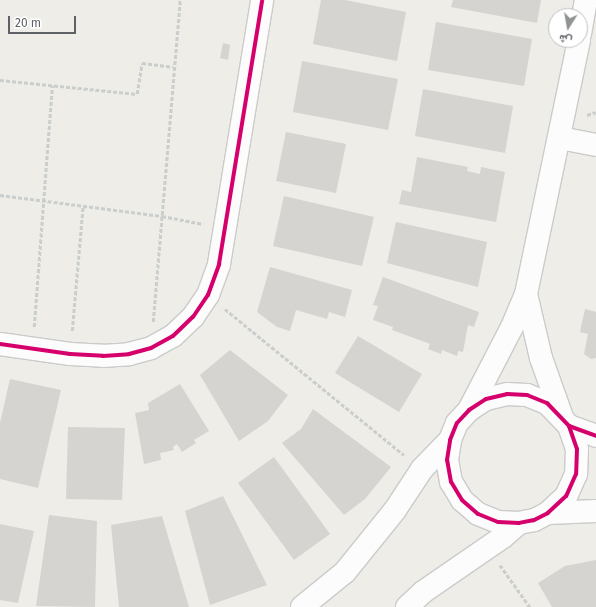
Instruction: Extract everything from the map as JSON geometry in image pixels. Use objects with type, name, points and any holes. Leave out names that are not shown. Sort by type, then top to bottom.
[{"type":"street","points":[[0,344],[70,354],[102,356],[129,354],[151,348],[174,336],[193,317],[208,295],[219,264],[262,0]]},
{"type":"street","points":[[469,410],[512,327],[526,294],[560,138],[577,48]]},
{"type":"street","points":[[560,138],[596,145]]},
{"type":"street","points":[[526,294],[541,358],[577,449],[576,474],[566,496],[548,513]]},
{"type":"street","points":[[519,524],[498,522],[478,514],[462,500],[451,482],[447,460],[450,440],[457,423],[469,410],[486,399],[506,394],[527,395],[540,401],[566,421],[596,436]]},
{"type":"street","points":[[302,607],[345,572],[395,510],[422,469],[450,440]]},
{"type":"street","points":[[407,607],[452,571],[488,548],[519,524],[548,513],[596,511]]},
{"type":"path","points":[[151,348],[180,0]]},
{"type":"path","points":[[0,80],[137,94],[142,63],[174,67]]},
{"type":"path","points":[[33,349],[52,86]]},
{"type":"path","points":[[0,195],[162,216],[225,228]]},
{"type":"path","points":[[70,354],[83,206]]},
{"type":"path","points":[[208,295],[422,469]]},
{"type":"path","points":[[488,548],[530,607]]},
{"type":"building","points":[[321,0],[345,0],[406,12],[397,61],[313,44]]},
{"type":"building","points":[[453,0],[541,0],[537,23],[451,7]]},
{"type":"building","points":[[436,22],[532,39],[524,86],[428,70]]},
{"type":"building","points":[[223,43],[230,45],[228,60],[220,58]]},
{"type":"building","points":[[302,61],[398,79],[388,130],[293,112]]},
{"type":"building","points":[[423,89],[513,106],[505,153],[415,136]]},
{"type":"building","points":[[286,132],[346,144],[336,193],[276,181]]},
{"type":"building","points":[[417,157],[468,167],[467,171],[480,174],[481,167],[505,172],[496,222],[399,204],[402,190],[411,192]]},
{"type":"building","points":[[284,196],[374,217],[362,266],[273,246]]},
{"type":"building","points":[[396,222],[487,242],[478,287],[387,263]]},
{"type":"building","points":[[270,267],[352,290],[345,317],[329,312],[327,319],[296,310],[290,331],[277,327],[257,312]]},
{"type":"building","points":[[383,277],[479,312],[474,327],[468,325],[463,352],[458,351],[457,356],[442,350],[441,354],[428,349],[430,344],[392,330],[393,327],[373,320],[378,306],[373,305]]},
{"type":"building","points":[[585,309],[596,312],[596,358],[591,359],[584,354],[588,334],[580,332]]},
{"type":"building","points":[[358,336],[422,374],[399,412],[335,373]]},
{"type":"building","points":[[230,350],[288,395],[268,421],[239,441],[200,375]]},
{"type":"building","points":[[10,379],[61,390],[38,488],[0,479],[0,423]]},
{"type":"building","points":[[180,384],[209,431],[194,440],[196,443],[182,452],[177,444],[173,447],[174,450],[160,453],[161,460],[144,464],[135,413],[149,410],[148,403]]},
{"type":"building","points":[[313,409],[391,467],[365,499],[344,515],[282,443],[301,429]]},
{"type":"building","points":[[68,427],[125,428],[122,500],[66,499]]},
{"type":"building","points":[[274,457],[330,534],[294,560],[238,483]]},
{"type":"building","points":[[223,496],[267,585],[210,605],[185,511]]},
{"type":"building","points":[[49,515],[97,521],[95,607],[36,606]]},
{"type":"building","points":[[162,516],[189,607],[119,607],[111,525]]},
{"type":"building","points":[[0,524],[34,531],[18,603],[0,600]]},
{"type":"building","points":[[596,560],[596,607],[552,607],[538,583],[565,566]]},
{"type":"cycle path","points":[[0,344],[70,354],[103,356],[129,354],[151,348],[173,336],[193,317],[208,295],[219,264],[262,0]]},
{"type":"cycle path","points":[[569,426],[577,449],[576,474],[566,496],[548,513],[534,520],[519,523],[498,522],[478,514],[462,500],[451,482],[447,460],[450,440],[457,423],[469,410],[486,399],[507,394],[527,395],[547,403],[569,426],[596,436]]}]
